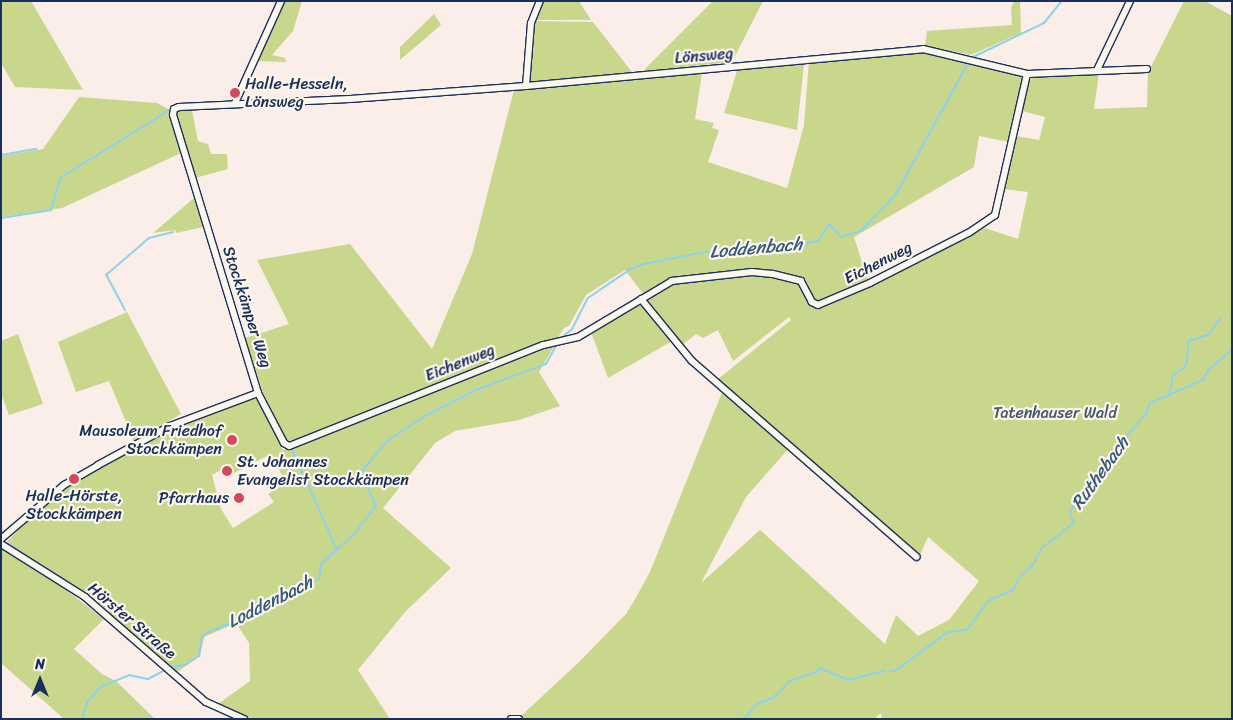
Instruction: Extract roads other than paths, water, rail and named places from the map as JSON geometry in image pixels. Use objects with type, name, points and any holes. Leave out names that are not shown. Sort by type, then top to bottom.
[{"type":"street","points":[[235,103],[281,1]]},
{"type":"street","points":[[526,86],[531,23],[540,1]]},
{"type":"street","points":[[1097,70],[1122,24],[1130,1]]},
{"type":"street","name":"Lönsweg","points":[[235,103],[350,99],[526,86],[923,49],[1027,74],[1097,70],[1147,70]]},
{"type":"street","name":"Eichenweg","points":[[258,393],[286,445],[293,446],[543,345],[578,337],[672,281],[752,272],[801,281],[812,302],[824,305],[968,233],[995,215],[1027,74]]},
{"type":"street","name":"Stockkämper Weg","points":[[1,539],[64,485],[98,465],[170,426],[258,393],[173,115],[176,108],[235,103]]},
{"type":"street","points":[[641,299],[692,361],[917,558]]},
{"type":"street","name":"Hörster Straße","points":[[1,544],[85,597],[206,702],[244,719]]},
{"type":"street","points":[[511,719],[519,719]]},
{"type":"waterway","name":"Loddenbach","points":[[973,57],[1044,23],[1062,1]]},
{"type":"waterway","name":"Loddenbach","points":[[561,338],[572,329],[588,298],[629,270],[644,264],[725,248],[804,244],[818,241],[829,224],[841,237],[861,231],[896,194],[968,63]]},
{"type":"waterway","points":[[1,218],[51,210],[60,178],[168,111]]},
{"type":"waterway","points":[[1,155],[36,149]]},
{"type":"waterway","points":[[125,310],[106,275],[149,238],[173,232]]},
{"type":"waterway","points":[[1170,393],[1173,375],[1185,367],[1189,341],[1208,335],[1220,319]]},
{"type":"waterway","name":"Loddenbach","points":[[172,667],[185,665],[199,656],[202,637],[207,633],[278,602],[319,579],[321,564],[354,534],[376,506],[361,472],[387,441],[425,416],[478,389],[546,364],[557,344]]},
{"type":"waterway","name":"Ruthebach","points":[[890,671],[895,671],[948,632],[967,630],[988,601],[1013,590],[1019,578],[1032,566],[1041,549],[1074,523],[1070,516],[1071,510],[1103,463],[1146,414],[1150,403],[1203,380],[1208,370],[1232,350]]},
{"type":"waterway","points":[[292,449],[337,550]]},
{"type":"waterway","points":[[7,543],[80,590]]},
{"type":"waterway","name":"Ruthebach","points":[[744,719],[757,704],[773,698],[790,681],[816,672],[820,668],[848,680],[885,671]]},
{"type":"waterway","name":"Loddenbach","points":[[82,719],[88,701],[100,687],[129,675],[148,679],[165,670]]},
{"type":"place","name":"Halle-Hesseln, Lönsweg","points":[[235,93]]},
{"type":"place","name":"Mausoleum Friedhof Stockkämpen","points":[[232,440]]},
{"type":"place","name":"St. Johannes Evangelist Stockkämpen","points":[[227,471]]},
{"type":"place","name":"Halle-Hörste, Stockkämpen","points":[[74,479]]},
{"type":"place","name":"Pfarrhaus","points":[[239,498]]},
{"type":"park label","name":"Tatenhauser Wald","points":[[1055,413]]}]
